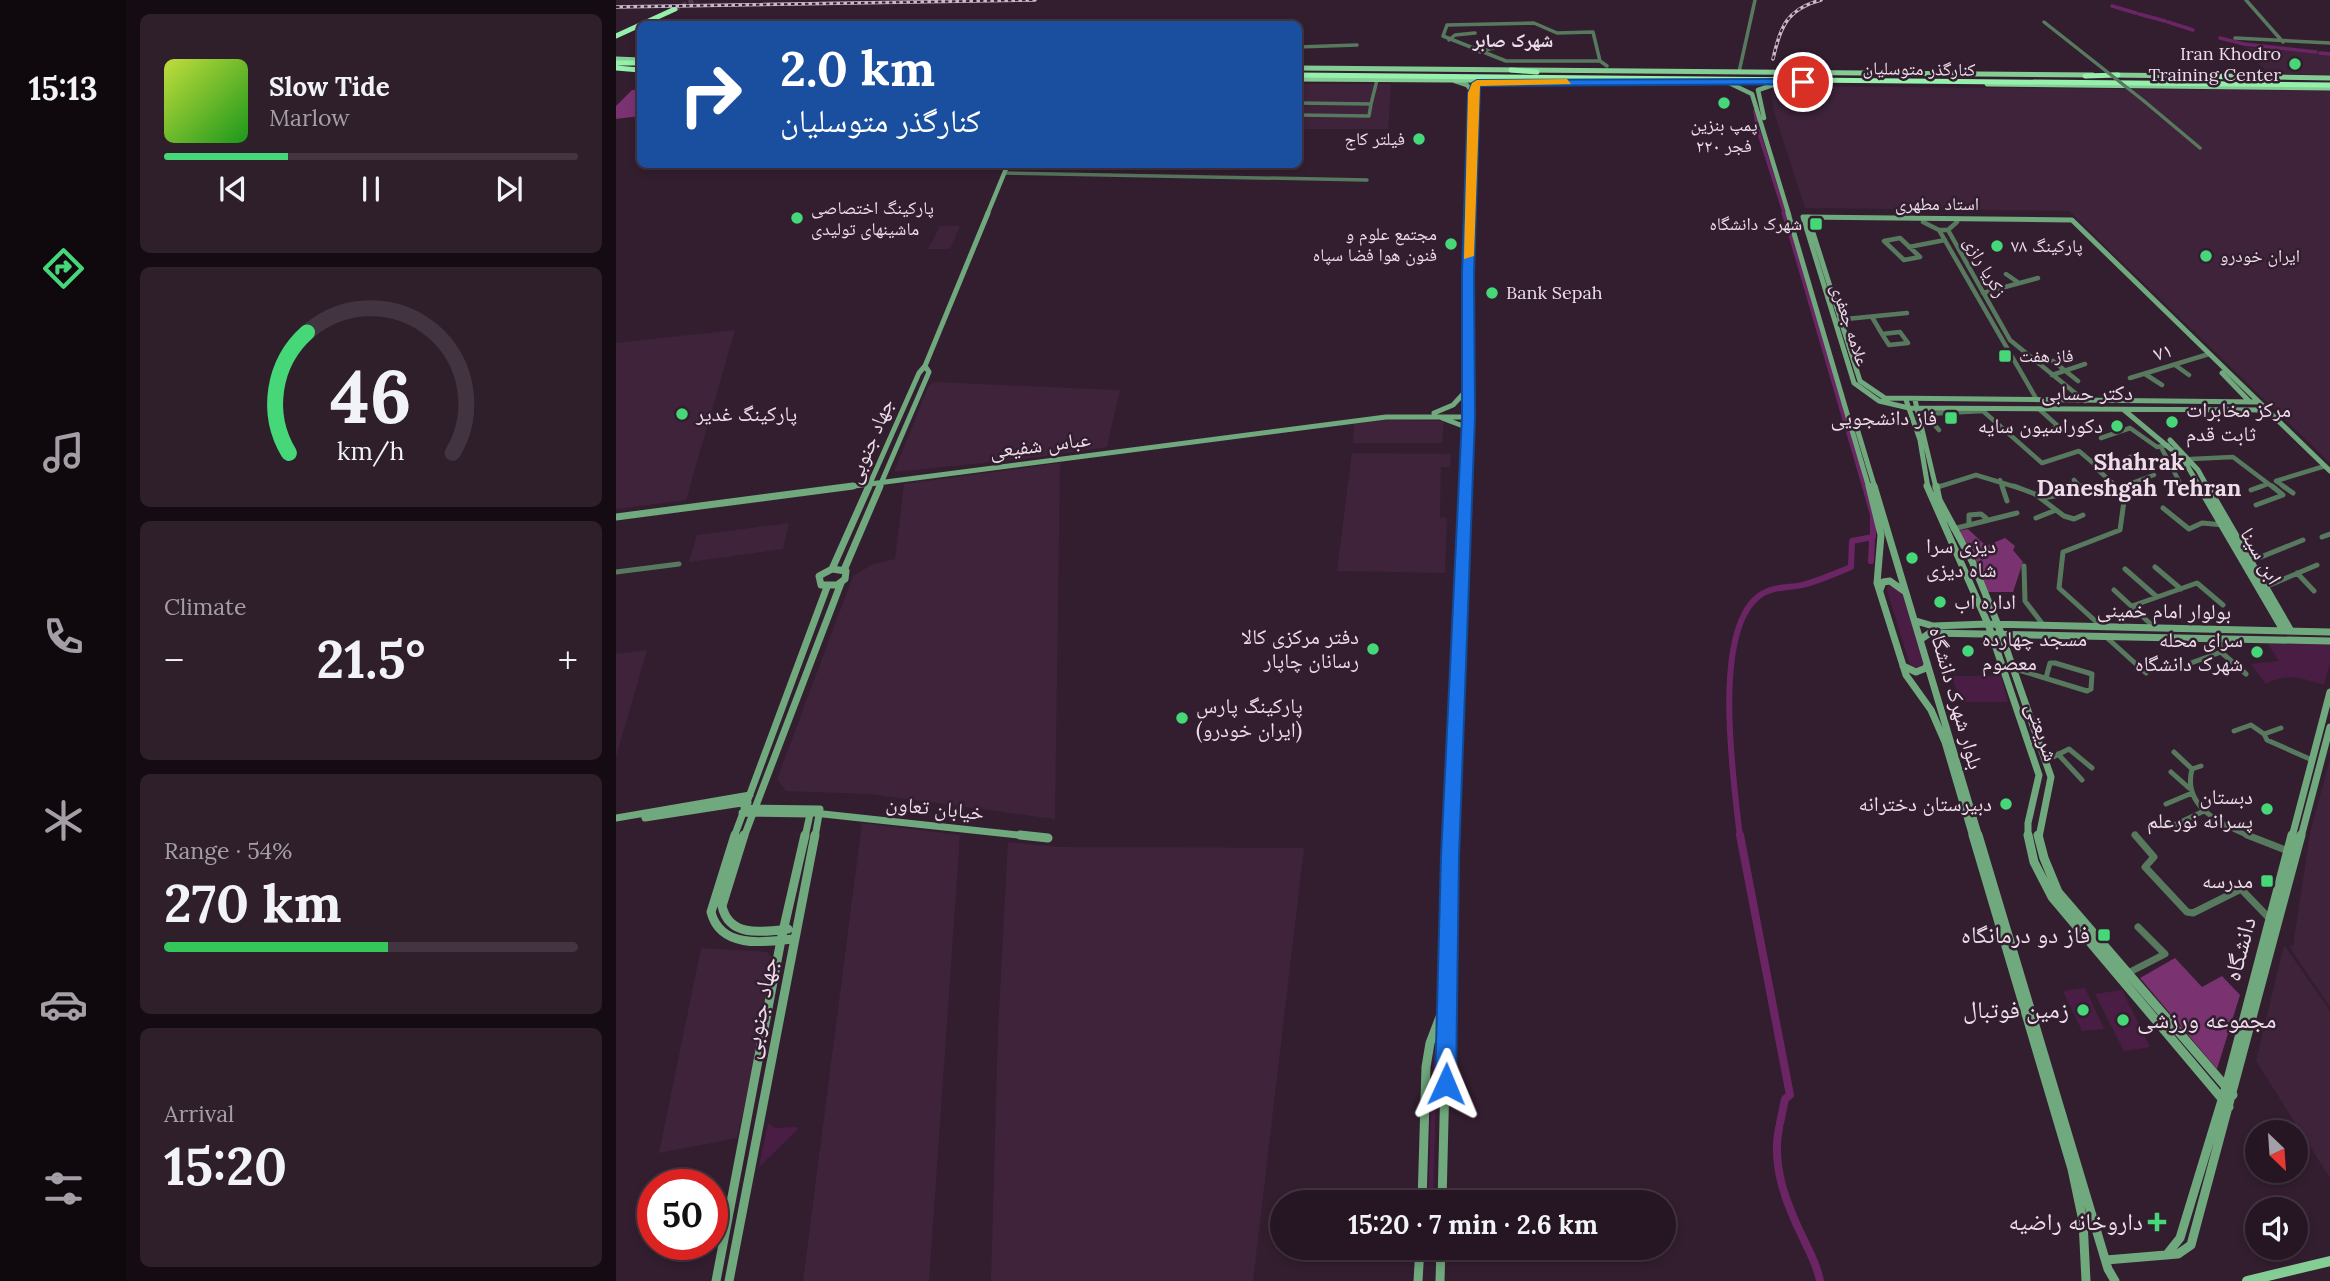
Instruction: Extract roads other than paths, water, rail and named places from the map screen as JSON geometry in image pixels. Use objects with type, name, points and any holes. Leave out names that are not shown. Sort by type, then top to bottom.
[{"type":"highway","points":[[644,21],[673,9],[648,21]]},
{"type":"highway","points":[[617,32],[637,24]]},
{"type":"highway","points":[[617,32],[637,25]]},
{"type":"highway","points":[[616,65],[637,66]]},
{"type":"highway","points":[[1511,70],[1591,74]]},
{"type":"highway","points":[[1302,73],[2290,81]]},
{"type":"highway","points":[[1302,73],[2330,83]]},
{"type":"highway","points":[[2028,78],[2118,75]]},
{"type":"highway","points":[[2187,75],[2330,83]]},
{"type":"highway","points":[[2222,83],[2310,88]]},
{"type":"main road","points":[[616,65],[637,66]]},
{"type":"main road","name":"کنارگذر متوسلیان","points":[[1302,73],[1511,70],[2187,75],[2330,83]]},
{"type":"main road","name":"کنارگذر متوسلیان","points":[[1302,73],[1377,80],[2310,88],[2330,83]]},
{"type":"main road","points":[[1845,82],[1933,80]]},
{"type":"main road","points":[[2246,1281],[2330,1261]]},
{"type":"street","points":[[1739,72],[1755,0]]},
{"type":"street","points":[[2246,0],[2283,42]]},
{"type":"street","points":[[2044,22],[2200,148]]},
{"type":"street","points":[[1463,26],[1534,23],[1557,33],[1593,32],[1600,61]]},
{"type":"street","points":[[1486,27],[1447,25],[1443,36],[1506,61],[1529,58],[1600,61],[1607,66]]},
{"type":"street","points":[[1449,40],[1455,35],[1475,33]]},
{"type":"street","points":[[2235,38],[2330,43]]},
{"type":"street","points":[[1302,47],[1357,45]]},
{"type":"street","points":[[1480,52],[1502,46]]},
{"type":"street","points":[[1522,58],[1538,58]]},
{"type":"street","points":[[1302,115],[1369,116],[1377,80]]},
{"type":"street","points":[[1450,80],[1467,85],[1473,93]]},
{"type":"street","points":[[1442,1190],[1473,93],[1481,80]]},
{"type":"street","points":[[1725,82],[1746,88],[1752,85],[1758,90],[1782,82]]},
{"type":"street","name":"بلوار شهرک دانشگاه","points":[[1746,88],[1752,94],[1764,125],[1916,621],[2101,1245],[2115,1281]]},
{"type":"street","name":"بلوار شهرک دانشگاه","points":[[1758,90],[1764,125],[1877,514],[1881,535],[1876,572],[1880,590],[1903,666],[1931,710],[1945,742],[2072,1169],[2080,1199],[2086,1281]]},
{"type":"street","points":[[1302,103],[1371,104]]},
{"type":"street","name":"جهاد جنوبی","points":[[781,940],[731,938],[719,932],[712,924],[711,912],[827,587],[819,584],[818,579],[832,569],[919,373],[925,366],[1007,168]]},
{"type":"street","points":[[1005,173],[1367,180]]},
{"type":"street","name":"استاد مطهری","points":[[1806,219],[2069,221]]},
{"type":"street","name":"استاد مطهری","points":[[1806,219],[1923,222],[2069,221]]},
{"type":"street","name":"علامه جعفری","points":[[1806,219],[1833,320],[1860,389],[1886,404],[1908,404]]},
{"type":"street","name":"علامه جعفری","points":[[1806,219],[1864,386],[1885,398],[1908,404]]},
{"type":"street","points":[[2069,221],[2262,410],[2327,469]]},
{"type":"street","points":[[1923,222],[1939,230]]},
{"type":"street","points":[[1948,230],[1958,222]]},
{"type":"street","name":"زکریا رازی","points":[[1939,230],[1948,230],[2010,340],[2085,401]]},
{"type":"street","name":"زکریا رازی","points":[[1939,230],[2038,401]]},
{"type":"street","points":[[1900,238],[1909,247],[1920,257],[1904,260],[1884,241],[1900,238]]},
{"type":"street","points":[[1909,247],[1945,240]]},
{"type":"street","points":[[1949,247],[1957,247]]},
{"type":"street","points":[[2006,274],[2018,283]]},
{"type":"street","points":[[1973,288],[1982,290],[2038,278]]},
{"type":"street","points":[[1833,320],[1907,313]]},
{"type":"street","points":[[1872,317],[1882,334],[1889,345],[1908,343],[1900,332],[1882,334]]},
{"type":"street","points":[[2010,352],[2021,354],[2022,350]]},
{"type":"street","name":"۷۱","points":[[2130,378],[2207,355]]},
{"type":"street","points":[[2053,361],[2078,380]]},
{"type":"street","points":[[2052,375],[2085,365]]},
{"type":"street","points":[[2175,365],[2189,375]]},
{"type":"street","name":"جهاد جنوبی","points":[[784,930],[739,930],[728,925],[723,918],[722,906],[750,804],[841,583],[847,575],[844,570],[929,372],[925,366]]},
{"type":"street","points":[[2145,374],[2162,385]]},
{"type":"street","points":[[1465,449],[1464,392],[1467,381]]},
{"type":"street","points":[[1431,415],[1453,405],[1464,392]]},
{"type":"street","name":"دکتر حسابی","points":[[1908,404],[1915,400],[2254,402]]},
{"type":"street","name":"شریعتی","points":[[1915,400],[1930,453],[1935,488],[1953,529],[1972,561],[1998,625],[2045,761],[2052,787],[2038,824],[2049,874],[2058,892],[2230,1107]]},
{"type":"street","name":"دکتر حسابی","points":[[1908,404],[1918,408],[2262,410]]},
{"type":"street","name":"شریعتی","points":[[1908,404],[1920,440],[1924,480],[1988,624],[2039,775],[2040,790],[2028,824],[2038,868],[2052,897],[2229,1091]]},
{"type":"street","points":[[2039,409],[2059,428],[2041,433]]},
{"type":"street","name":"ابن سینا","points":[[2123,409],[2184,460],[2287,631]]},
{"type":"street","name":"ابن سینا","points":[[2132,409],[2191,459],[2251,561],[2287,631]]},
{"type":"street","points":[[1939,430],[1927,420],[1926,414],[1983,411],[2042,463],[2079,451],[2099,468]]},
{"type":"street","points":[[1431,415],[1463,426]]},
{"type":"street","name":"عباس شفیعی","points":[[616,515],[1386,417],[1466,415]]},
{"type":"street","points":[[2101,438],[2130,428],[2165,446],[2179,481]]},
{"type":"street","points":[[2099,468],[2133,456]]},
{"type":"street","points":[[2191,459],[2232,457],[2283,495],[2256,505]]},
{"type":"street","points":[[2099,468],[2096,469],[2125,494],[2120,530],[2063,552],[2059,588],[2102,627]]},
{"type":"street","points":[[2293,493],[2276,481],[2327,469]]},
{"type":"street","points":[[2243,477],[2253,473]]},
{"type":"street","points":[[1935,488],[1976,475],[2000,480],[2042,498],[2056,510],[2074,519],[2083,515]]},
{"type":"street","points":[[2118,488],[2154,475]]},
{"type":"street","points":[[2000,480],[2007,501]]},
{"type":"street","points":[[2042,498],[2080,492],[2082,486],[2074,480]]},
{"type":"street","points":[[2251,491],[2268,484]]},
{"type":"street","points":[[2163,508],[2189,529],[2202,523],[2224,525]]},
{"type":"street","points":[[2036,518],[2056,510]]},
{"type":"street","points":[[1953,529],[1986,518],[2004,518],[2017,513]]},
{"type":"street","points":[[2322,537],[2330,534]]},
{"type":"street","points":[[2251,561],[2303,540]]},
{"type":"street","points":[[1960,561],[1972,561]]},
{"type":"street","points":[[616,572],[680,564]]},
{"type":"street","points":[[2265,587],[2317,565]]},
{"type":"street","points":[[2024,566],[2025,601],[2044,626]]},
{"type":"street","points":[[2155,567],[2181,589]]},
{"type":"street","points":[[832,569],[844,570]]},
{"type":"street","points":[[2125,569],[2157,597]]},
{"type":"street","points":[[2297,573],[2314,591]]},
{"type":"street","points":[[1880,590],[1883,582],[1891,581],[1906,594]]},
{"type":"street","points":[[827,587],[841,583]]},
{"type":"street","points":[[2132,606],[2197,583],[2223,605]]},
{"type":"street","points":[[2114,590],[2155,628]]},
{"type":"street","name":"بولوار امام خمینی","points":[[1916,621],[1933,626],[1988,624],[2330,632]]},
{"type":"street","name":"بولوار امام خمینی","points":[[1921,639],[1930,633],[2330,641]]},
{"type":"street","points":[[2105,636],[2146,673]]},
{"type":"street","points":[[2220,638],[2221,652],[2246,674]]},
{"type":"street","points":[[2191,663],[2221,652]]},
{"type":"street","points":[[1903,666],[1919,672],[1926,668],[1927,661]]},
{"type":"street","points":[[2012,668],[2087,691],[2091,689],[2092,674],[2055,663],[2050,663],[2046,678]]},
{"type":"street","name":"دانشگاه","points":[[2274,921],[2288,851],[2330,692]]},
{"type":"street","points":[[2234,732],[2251,724],[2281,748],[2312,760]]},
{"type":"street","name":"دانشگاه","points":[[2106,1260],[2185,1252],[2191,1245],[2230,1107],[2229,1091],[2274,921],[2330,727]]},
{"type":"street","points":[[2264,734],[2280,728]]},
{"type":"street","points":[[2045,761],[2068,749],[2076,752],[2092,768]]},
{"type":"street","points":[[2174,752],[2192,769]]},
{"type":"street","points":[[2058,754],[2082,780]]},
{"type":"street","points":[[2190,790],[2188,776],[2192,769],[2201,766]]},
{"type":"street","points":[[2171,772],[2206,810],[2232,830],[2288,851]]},
{"type":"street","points":[[2166,804],[2190,790]]},
{"type":"street","points":[[616,820],[750,804],[814,813]]},
{"type":"street","points":[[2170,827],[2206,810]]},
{"type":"street","name":"جهاد جنوبی","points":[[716,1281],[781,940],[814,813]]},
{"type":"street","name":"جهاد جنوبی","points":[[729,1281],[814,813]]},
{"type":"street","name":"خیابان تعاون","points":[[814,813],[1048,838]]},
{"type":"street","points":[[2135,835],[2154,858],[2145,867],[2187,912],[2193,913],[2241,889],[2274,921]]},
{"type":"street","points":[[2124,976],[2165,954],[2138,926]]},
{"type":"street","points":[[784,930],[793,934]]},
{"type":"street","points":[[781,940],[793,934]]},
{"type":"street","points":[[1422,1190],[1426,1067],[1430,1043],[1447,997]]},
{"type":"street","name":"دانشگاه","points":[[2168,1253],[2180,1238],[2222,1098],[2229,1091]]},
{"type":"street","points":[[2083,1247],[2088,1237],[2093,1236],[2101,1245]]},
{"type":"street","points":[[1418,1281],[1419,1260]]},
{"type":"street","points":[[1440,1281],[1441,1260]]},
{"type":"waterway","points":[[2112,6],[2136,13]]},
{"type":"waterway","points":[[2139,14],[2165,21]]},
{"type":"waterway","points":[[2168,22],[2193,30]]},
{"type":"waterway","points":[[2220,38],[2244,44],[2316,52]]},
{"type":"waterway","points":[[2320,53],[2330,54]]},
{"type":"waterway","points":[[1755,111],[1757,124]]},
{"type":"waterway","points":[[1757,127],[1785,215]]},
{"type":"waterway","points":[[1784,213],[1787,222]]},
{"type":"waterway","points":[[1788,225],[1865,488]]},
{"type":"waterway","points":[[1740,837],[1729,710],[1730,674],[1735,641],[1744,614],[1764,593],[1800,586],[1851,567],[1852,541],[1873,537],[1873,515],[1865,486]]},
{"type":"waterway","points":[[1871,561],[1872,541]]},
{"type":"waterway","points":[[1740,835],[1790,1095],[1785,1099],[1780,1123]]},
{"type":"waterway","points":[[1779,1128],[1777,1157],[1782,1186],[1820,1281]]},
{"type":"tunnel","points":[[675,9],[696,0]]},
{"type":"railway","points":[[616,7],[1035,0]]},
{"type":"railway","points":[[1773,59],[1787,21],[1800,9],[1821,0]]},
{"type":"place","name":"Iran Khodro Training Center","points":[[2295,64]]},
{"type":"place","name":"پمپ بنزین ۲۲۰ فجر","points":[[1724,103]]},
{"type":"place","name":"فیلتر کاج","points":[[1419,139]]},
{"type":"place","name":"پارکینگ اختصاصی ماشینهای تولیدی","points":[[797,218]]},
{"type":"place","name":"شهرک دانشگاه","points":[[1816,224]]},
{"type":"place","name":"مجتمع علوم و فنون هوا فضا سپاه","points":[[1451,244]]},
{"type":"place","name":"پارکینگ ۷۸","points":[[1997,246]]},
{"type":"place","name":"ایران خودرو","points":[[2206,256]]},
{"type":"place","name":"Bank Sepah","points":[[1492,293]]},
{"type":"place","name":"فاز هفت","points":[[2005,356]]},
{"type":"place","name":"پارکینگ غدیر","points":[[682,414]]},
{"type":"place","name":"فاز دانشجویی","points":[[1951,418]]},
{"type":"place","name":"مرکز مخابرات ثابت قدم","points":[[2172,422]]},
{"type":"place","name":"دکوراسیون سایه","points":[[2117,426]]},
{"type":"place","name":"دیزی سرا شاه دیزی","points":[[1912,558]]},
{"type":"place","name":"اداره اب","points":[[1940,602]]},
{"type":"place","name":"دفتر مرکزی کالا رسانان چاپار","points":[[1373,649]]},
{"type":"place","name":"مسجد چهارده معصوم","points":[[1968,651]]},
{"type":"place","name":"سرای محله شهرک دانشگاه","points":[[2257,652]]},
{"type":"place","name":"پارکینگ پارس (ایران خودرو)","points":[[1182,718]]},
{"type":"place","name":"دبیرستان دخترانه","points":[[2006,804]]},
{"type":"place","name":"دبستان پسرانه نورعلم","points":[[2267,809]]},
{"type":"place","name":"مدرسه","points":[[2267,881]]},
{"type":"place","name":"فاز دو درمانگاه","points":[[2104,935]]},
{"type":"place","name":"زمین فوتبال","points":[[2083,1010]]},
{"type":"place","name":"مجموعه ورزشی","points":[[2123,1020]]},
{"type":"place","name":"داروخانه راضیه","points":[[2157,1222]]},
{"type":"district","name":"شهرک صابر","points":[[1513,40]]},
{"type":"district","name":"Shahrak Daneshgah Tehran","points":[[2139,475]]}]
